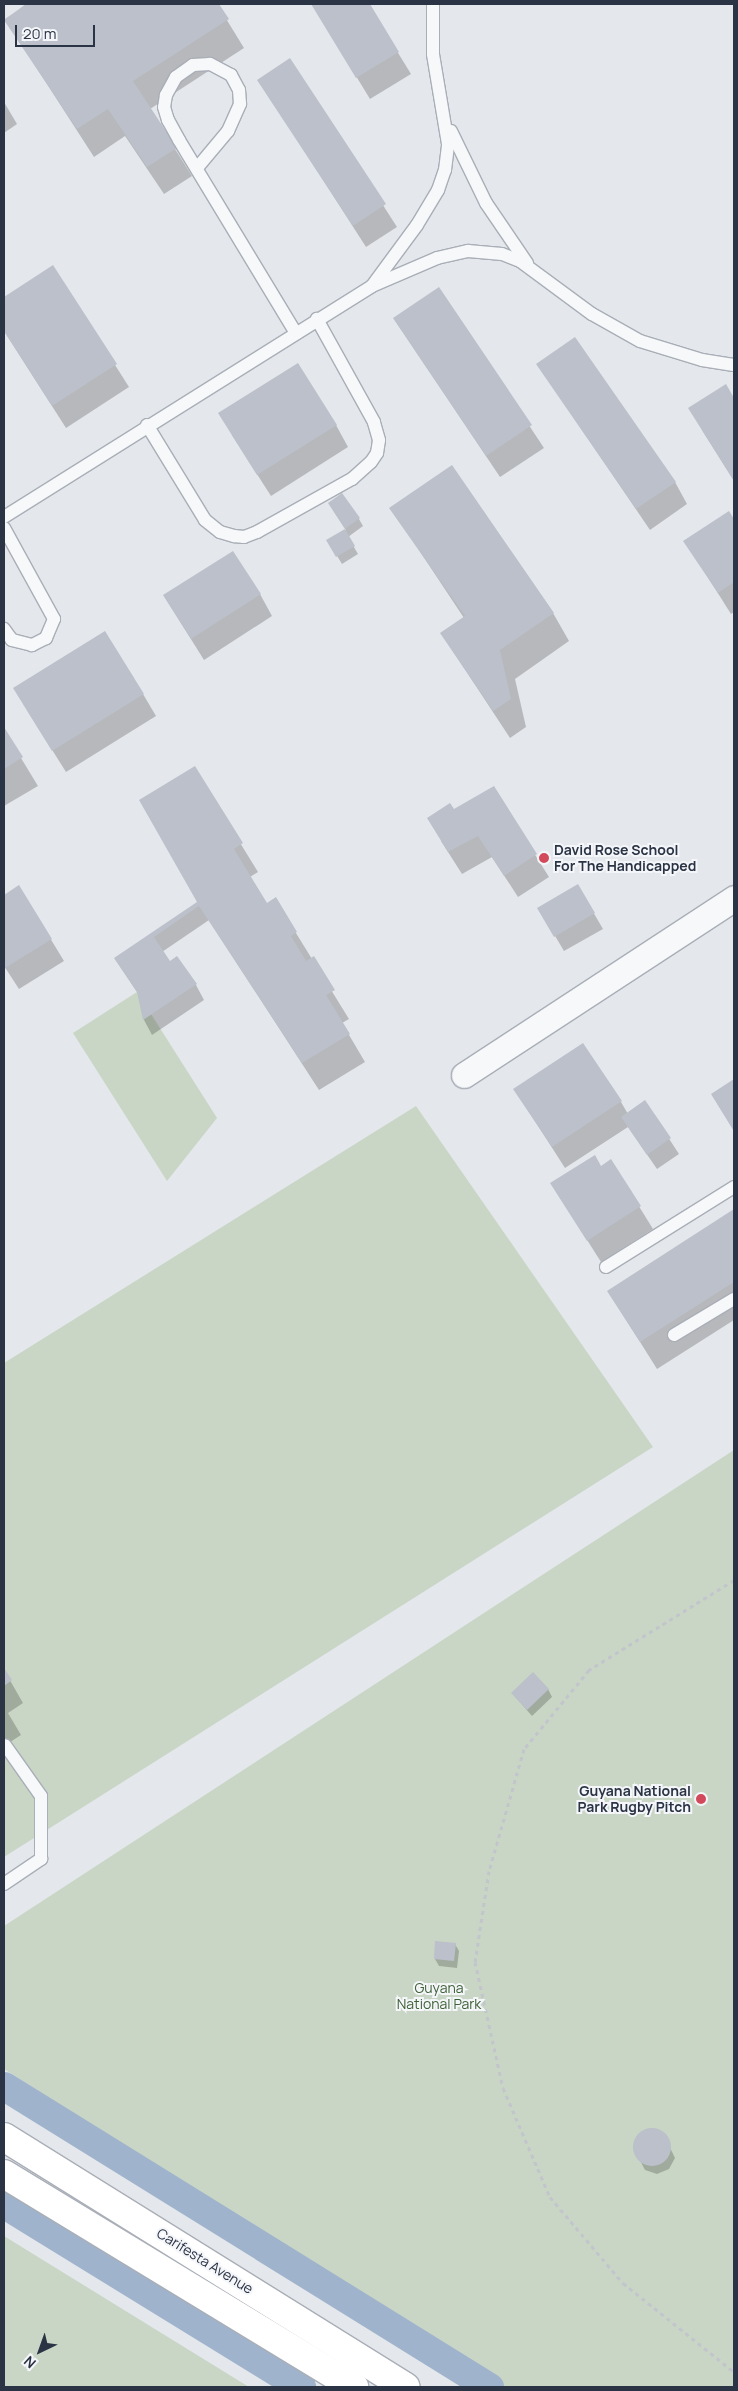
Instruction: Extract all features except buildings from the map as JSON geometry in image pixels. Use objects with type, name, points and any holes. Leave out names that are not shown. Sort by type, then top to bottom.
[{"type":"main road","name":"Carifesta Avenue","points":[[4,2137],[406,2387]]},
{"type":"main road","points":[[4,2174],[354,2387]]},
{"type":"street","points":[[464,1075],[734,898]]},
{"type":"lane","points":[[372,286],[417,225],[438,190],[445,170],[448,144],[433,54],[433,4]]},
{"type":"lane","points":[[196,168],[228,131],[240,104],[239,90],[231,75],[210,64],[184,69],[171,86],[164,107],[168,120],[196,168],[296,333]]},
{"type":"lane","points":[[444,114],[455,144],[486,203],[517,251],[546,279]]},
{"type":"lane","points":[[4,517],[147,425],[372,286],[437,258],[468,251],[502,254],[520,261],[592,314],[640,341],[702,360],[734,365]]},
{"type":"lane","points":[[147,425],[205,520],[220,532],[234,536],[244,537],[257,532],[352,479],[371,462],[377,453],[379,440],[374,422],[317,319]]},
{"type":"lane","points":[[4,528],[54,620],[46,638],[32,645],[12,640],[4,629]]},
{"type":"lane","points":[[606,1267],[734,1187]]},
{"type":"lane","points":[[674,1335],[734,1299]]},
{"type":"lane","points":[[4,1884],[41,1859],[41,1796],[5,1745]]},
{"type":"path","points":[[734,1580],[589,1670],[524,1749],[490,1871],[475,1962],[503,2088],[550,2197],[623,2283],[734,2372]]},
{"type":"green space","points":[[137,992],[217,1118],[167,1181],[73,1033]]},
{"type":"green space","points":[[416,1106],[653,1447],[4,1857],[4,1363]]},
{"type":"green space","name":"Guyana National Park","points":[[734,1450],[734,2387],[505,2387],[4,2069],[4,1926]]},
{"type":"green space","points":[[4,2236],[249,2387],[4,2387]]},
{"type":"waterway","points":[[4,2086],[489,2387]]},
{"type":"waterway","points":[[4,2204],[301,2387]]},
{"type":"place","name":"David Rose School For The Handicapped","points":[[544,858]]},
{"type":"place","name":"Guyana National Park Rugby Pitch","points":[[701,1799]]}]
